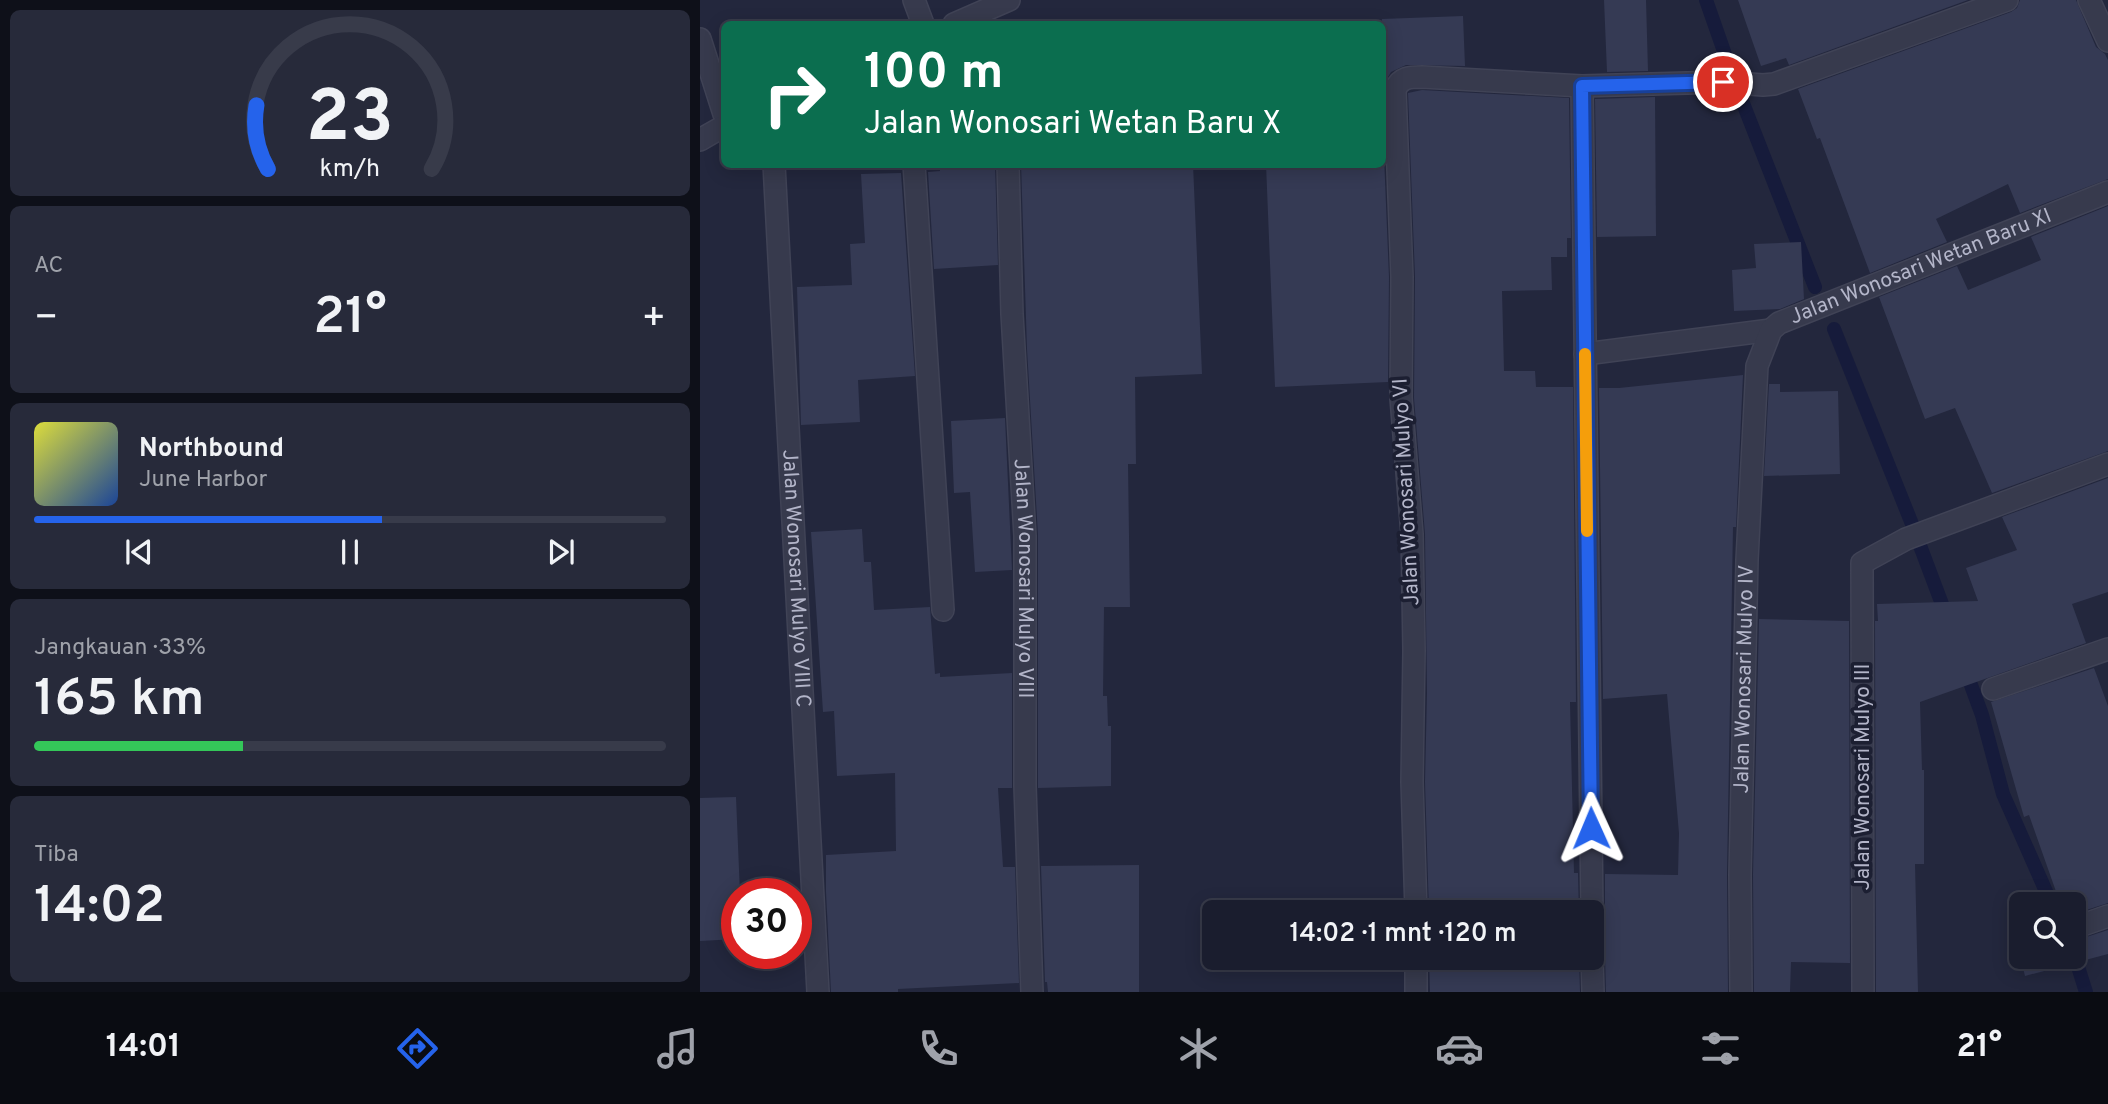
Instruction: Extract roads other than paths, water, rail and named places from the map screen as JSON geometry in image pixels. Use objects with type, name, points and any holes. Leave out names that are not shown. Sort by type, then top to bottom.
[{"type":"street","points":[[914,0],[922,21]]},
{"type":"street","points":[[1592,900],[1582,86],[1723,82],[1773,84],[2007,0]]},
{"type":"street","points":[[2089,0],[2108,41]]},
{"type":"street","points":[[964,21],[1001,10]]},
{"type":"street","points":[[700,40],[721,105]]},
{"type":"street","name":"Jalan Wonosari Mulyo VI","points":[[1416,900],[1412,782],[1412,534],[1401,398],[1402,277],[1395,90],[1397,84],[1406,77],[1582,86]]},
{"type":"street","points":[[700,140],[721,128]]},
{"type":"street","name":"Jalan Wonosari Mulyo VIII C","points":[[774,168],[818,992]]},
{"type":"street","points":[[914,168],[943,610]]},
{"type":"street","name":"Jalan Wonosari Mulyo VIII","points":[[1008,168],[1012,314],[1025,536],[1025,786],[1032,992]]},
{"type":"street","name":"Jalan Wonosari Wetan Baru XI","points":[[1757,366],[1771,330],[1790,318],[2108,191]]},
{"type":"street","points":[[1585,354],[1771,330]]},
{"type":"street","name":"Jalan Wonosari Mulyo IV","points":[[1741,992],[1740,861],[1747,560],[1757,366]]},
{"type":"street","name":"Jalan Wonosari Mulyo III","points":[[1863,992],[1862,563],[1906,538],[2108,464]]},
{"type":"street","points":[[1993,689],[2108,649]]},
{"type":"street","points":[[2086,924],[2108,916]]},
{"type":"street","points":[[1416,970],[1416,992]]},
{"type":"street","points":[[1592,970],[1593,992]]},
{"type":"waterway","points":[[1706,0],[1734,80]]},
{"type":"waterway","points":[[1739,93],[1815,287]]},
{"type":"waterway","points":[[1834,329],[1912,524]]},
{"type":"waterway","points":[[1919,543],[1948,620]]},
{"type":"waterway","points":[[1964,666],[1982,715],[2003,794],[2046,892]]},
{"type":"waterway","points":[[2079,969],[2086,992]]}]
